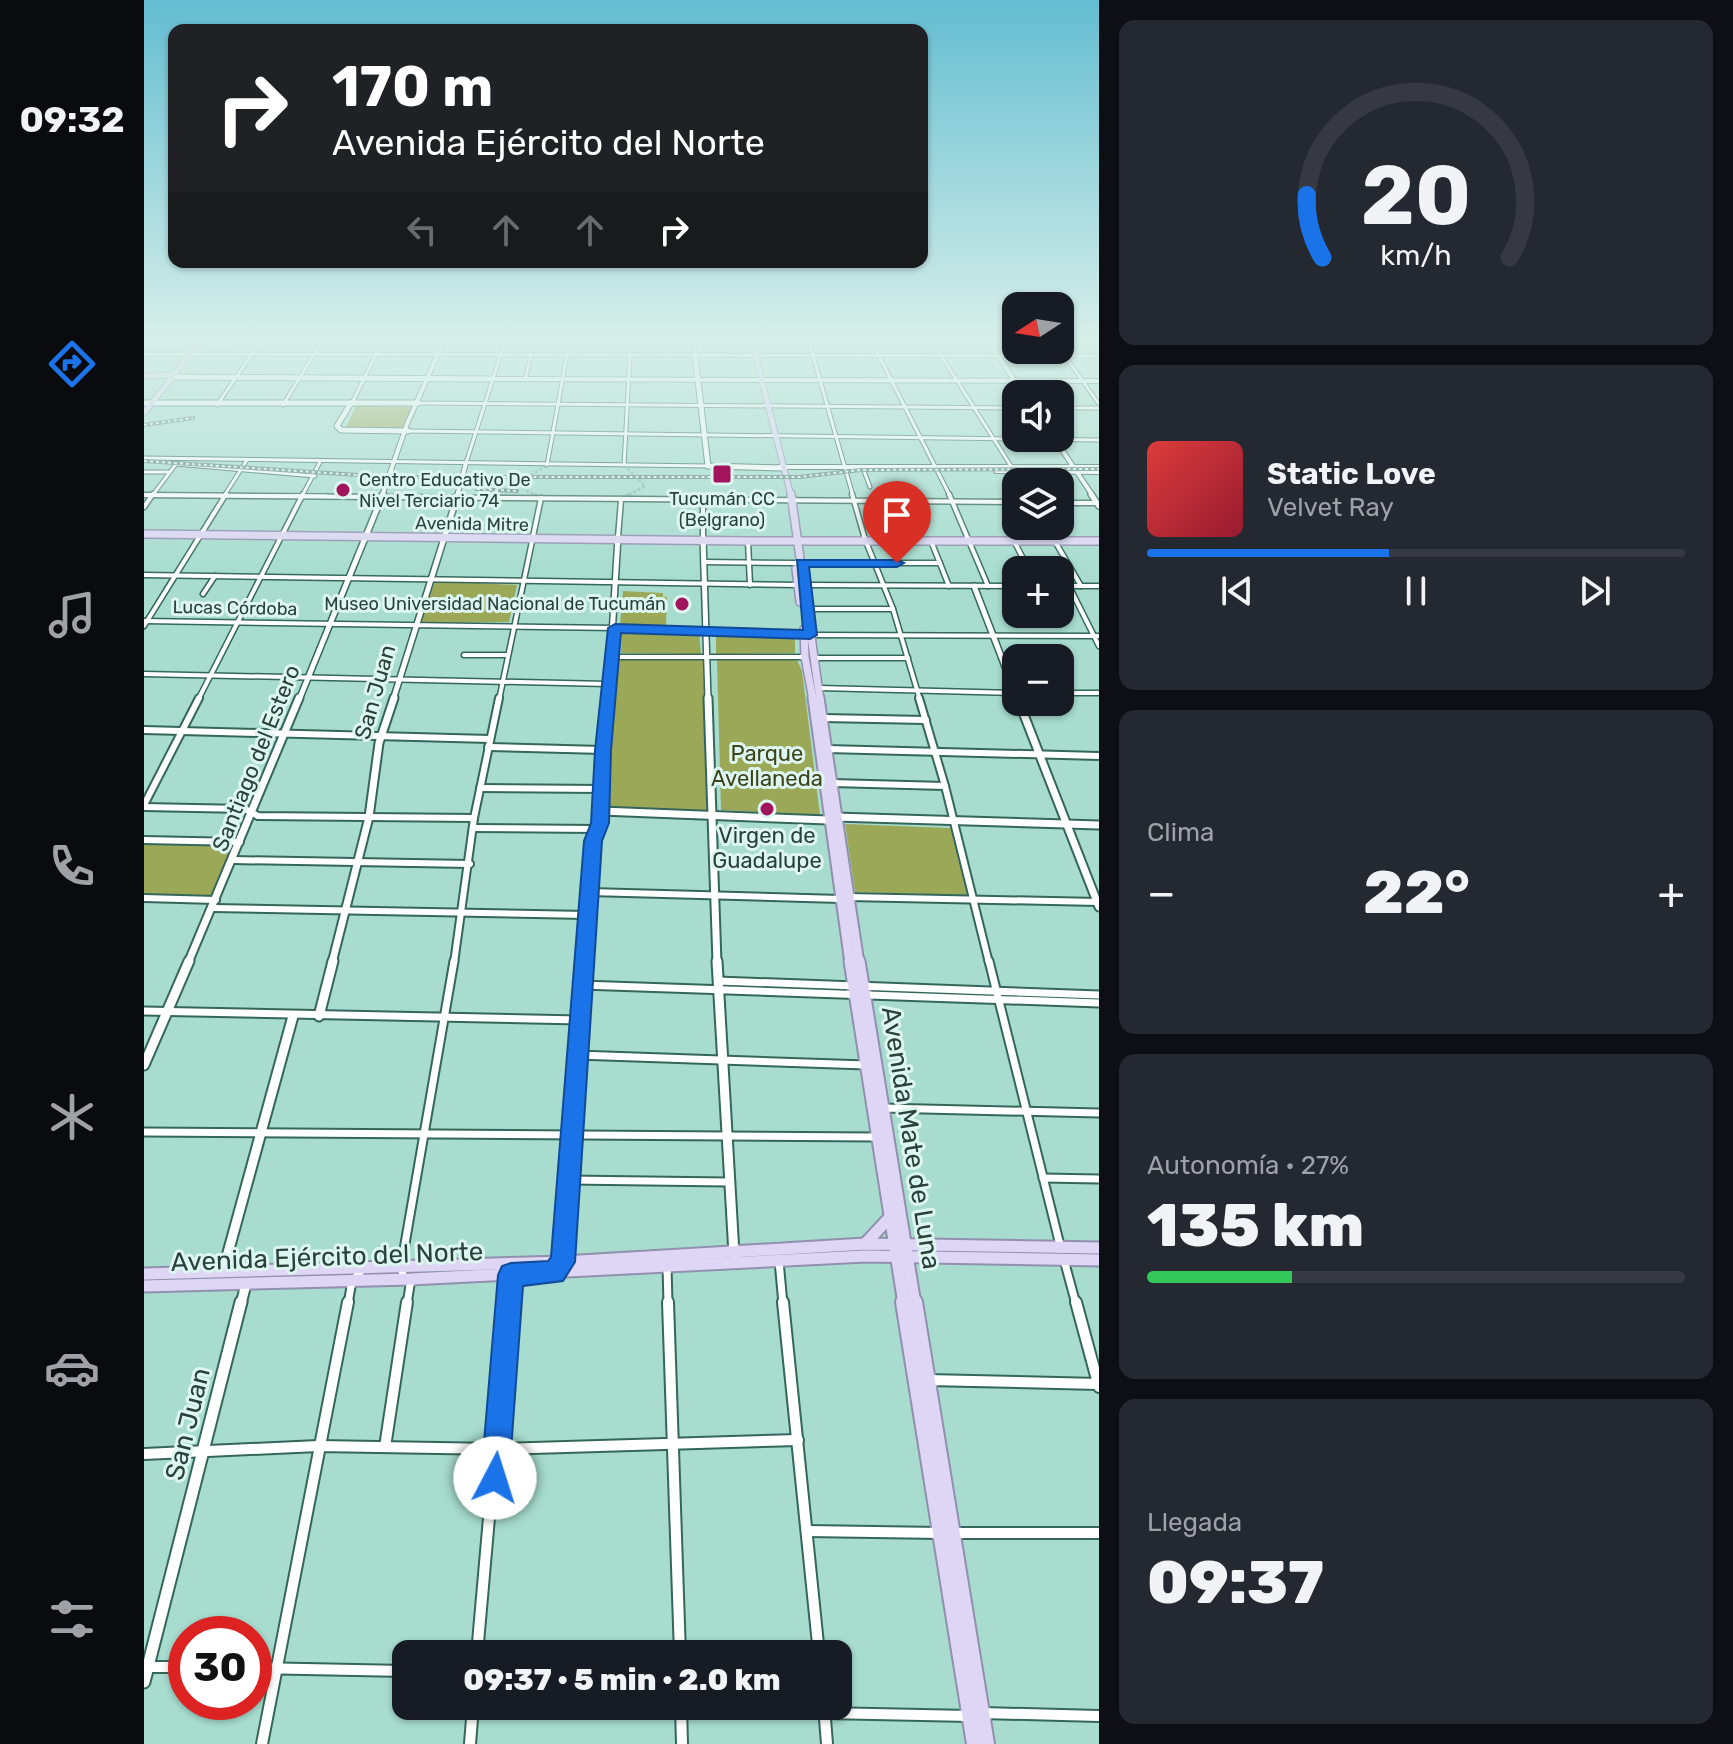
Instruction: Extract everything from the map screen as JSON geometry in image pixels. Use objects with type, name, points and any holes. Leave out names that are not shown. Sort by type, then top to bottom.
[{"type":"main road","points":[[341,419],[337,426],[341,428],[406,430]]},
{"type":"main road","points":[[702,419],[708,466],[782,468]]},
{"type":"main road","name":"Avenida Mate de Luna","points":[[772,419],[796,540],[810,676],[858,989],[882,1108],[905,1285],[976,1714],[987,1744]]},
{"type":"main road","name":"Avenida Mitre","points":[[144,532],[796,540]]},
{"type":"main road","name":"Avenida Mitre","points":[[703,539],[779,540]]},
{"type":"main road","points":[[779,540],[789,543],[796,540],[803,543],[809,540],[1002,540]]},
{"type":"main road","points":[[866,540],[1054,540]]},
{"type":"main road","points":[[1074,540],[1099,540]]},
{"type":"main road","name":"Avenida Mate de Luna","points":[[801,585],[807,609],[807,635]]},
{"type":"main road","name":"Avenida Mate de Luna","points":[[809,657],[819,688],[832,783],[832,818]]},
{"type":"main road","name":"Avenida Mate de Luna","points":[[858,989],[877,1137],[895,1218]]},
{"type":"main road","points":[[933,1246],[915,1239],[895,1218],[866,1250],[905,1285],[917,1266],[943,1258]]},
{"type":"main road","points":[[900,1250],[933,1246],[1063,1254],[1099,1260]]},
{"type":"main road","points":[[900,1250],[943,1258],[1063,1254],[1099,1248]]},
{"type":"main road","name":"Avenida Ejército del Norte","points":[[512,1269],[554,1273],[666,1268],[779,1261],[866,1250]]},
{"type":"main road","name":"Avenida Ejército del Norte","points":[[144,1274],[223,1271],[248,1277],[352,1281],[563,1262],[732,1252],[900,1250]]},
{"type":"main road","name":"Avenida Ejército del Norte","points":[[144,1286],[364,1268],[405,1275]]},
{"type":"main road","name":"Avenida Mate de Luna","points":[[905,1285],[926,1380],[946,1533]]},
{"type":"main road","name":"Avenida Mate de Luna","points":[[974,1744],[976,1714]]},
{"type":"street","name":"Santiago del Estero","points":[[144,1065],[233,860],[411,419]]},
{"type":"street","name":"San Juan","points":[[319,1016],[369,817],[381,736],[446,536],[480,419]]},
{"type":"street","points":[[547,465],[556,419]]},
{"type":"street","points":[[624,465],[626,419]]},
{"type":"street","points":[[831,419],[866,540],[901,634],[945,786],[1025,1112],[1099,1385],[926,1380]]},
{"type":"street","points":[[909,419],[953,502],[988,586]]},
{"type":"street","points":[[982,419],[1012,468]]},
{"type":"street","points":[[406,430],[1002,438]]},
{"type":"street","points":[[1074,439],[1099,440]]},
{"type":"street","points":[[1063,452],[1098,504]]},
{"type":"street","points":[[144,458],[708,466]]},
{"type":"street","points":[[145,623],[247,460]]},
{"type":"street","points":[[320,462],[144,806],[245,809],[258,816],[474,818]]},
{"type":"street","points":[[144,507],[176,464],[315,476]]},
{"type":"street","points":[[782,468],[1002,469]]},
{"type":"street","points":[[845,469],[935,469]]},
{"type":"street","points":[[1075,469],[1099,469]]},
{"type":"street","points":[[864,471],[870,487]]},
{"type":"street","points":[[144,472],[168,472]]},
{"type":"street","points":[[144,495],[1002,502]]},
{"type":"street","points":[[385,1447],[405,1275],[470,864],[474,818],[541,498]]},
{"type":"street","points":[[554,1273],[563,1262],[581,985],[593,841],[601,811],[608,684],[615,628],[621,500]]},
{"type":"street","points":[[703,501],[718,981],[728,1182],[732,1252],[744,1263]]},
{"type":"street","points":[[1074,503],[1098,504]]},
{"type":"street","points":[[1054,540],[1081,586]]},
{"type":"street","points":[[748,541],[750,585]]},
{"type":"street","points":[[931,541],[949,586]]},
{"type":"street","points":[[1014,541],[1022,556]]},
{"type":"street","points":[[704,562],[940,563]]},
{"type":"street","points":[[144,575],[1002,586]]},
{"type":"street","points":[[203,594],[215,576]]},
{"type":"street","points":[[974,586],[1002,658]]},
{"type":"street","points":[[1074,586],[1099,586]]},
{"type":"street","points":[[1074,595],[1097,636],[1099,646]]},
{"type":"street","points":[[807,609],[893,609]]},
{"type":"street","name":"Lucas Córdoba","points":[[145,623],[706,629],[807,635]]},
{"type":"street","points":[[807,635],[1097,636]]},
{"type":"street","points":[[464,655],[507,655]]},
{"type":"street","points":[[612,657],[908,658]]},
{"type":"street","points":[[144,674],[608,684]]},
{"type":"street","points":[[819,688],[1002,693]]},
{"type":"street","points":[[1074,693],[1099,693]]},
{"type":"street","points":[[590,892],[1098,904],[1024,716]]},
{"type":"street","points":[[823,718],[926,720]]},
{"type":"street","points":[[144,730],[381,736],[603,750]]},
{"type":"street","points":[[827,749],[1099,757]]},
{"type":"street","points":[[832,783],[945,786]]},
{"type":"street","points":[[480,788],[602,789]]},
{"type":"street","points":[[601,811],[1099,825]]},
{"type":"street","points":[[473,828],[597,829]]},
{"type":"street","points":[[144,840],[240,842]]},
{"type":"street","points":[[233,860],[470,864]]},
{"type":"street","points":[[144,898],[346,912],[587,915]]},
{"type":"street","points":[[718,981],[791,983],[930,996],[996,994]]},
{"type":"street","points":[[791,983],[792,992]]},
{"type":"street","points":[[581,985],[792,992],[928,987],[996,994],[1099,995]]},
{"type":"street","points":[[928,987],[930,996]]},
{"type":"street","points":[[1061,997],[1099,1003]]},
{"type":"street","points":[[144,1011],[580,1020]]},
{"type":"street","points":[[223,1271],[293,1016]]},
{"type":"street","points":[[577,1055],[866,1065]]},
{"type":"street","points":[[882,1108],[1099,1113]]},
{"type":"street","points":[[144,1132],[877,1137]]},
{"type":"street","points":[[1043,1178],[1099,1179]]},
{"type":"street","points":[[567,1180],[728,1182]]},
{"type":"street","points":[[678,1256],[666,1268],[679,1640]]},
{"type":"street","points":[[779,1261],[818,1640]]},
{"type":"street","points":[[262,1744],[352,1281],[364,1268]]},
{"type":"street","points":[[478,1640],[512,1269]]},
{"type":"street","name":"San Juan","points":[[144,1682],[248,1277]]},
{"type":"street","points":[[144,1454],[318,1446],[498,1449],[798,1440]]},
{"type":"street","points":[[807,1531],[1099,1533]]},
{"type":"street","points":[[146,1666],[168,1667]]},
{"type":"street","points":[[272,1669],[392,1671]]},
{"type":"street","points":[[852,1711],[1099,1716]]},
{"type":"street","points":[[470,1744],[472,1720]]},
{"type":"street","points":[[681,1720],[682,1744]]},
{"type":"street","points":[[826,1720],[827,1744]]},
{"type":"green space","points":[[350,419],[406,419],[403,428],[346,427]]},
{"type":"green space","points":[[434,583],[517,585],[509,622],[421,622]]},
{"type":"green space","points":[[623,591],[663,593],[663,597],[667,597],[666,626],[620,625]]},
{"type":"green space","points":[[622,631],[699,632],[701,654],[621,653]]},
{"type":"green space","points":[[716,633],[795,636],[795,653],[716,654]]},
{"type":"green space","points":[[618,658],[703,660],[709,810],[607,807]]},
{"type":"green space","name":"Parque Avellaneda","points":[[717,660],[797,660],[802,671],[820,815],[721,810]]},
{"type":"green space","points":[[845,824],[951,828],[967,895],[855,892]]},
{"type":"green space","points":[[144,843],[237,845],[215,897],[144,895]]},
{"type":"tunnel","points":[[535,495],[525,490],[521,482],[547,465]]},
{"type":"tunnel","points":[[624,465],[645,486],[627,496]]},
{"type":"tunnel","points":[[535,495],[541,498]]},
{"type":"tunnel","points":[[621,500],[627,496]]},
{"type":"railway","points":[[144,425],[183,419]]},
{"type":"railway","points":[[144,461],[389,477],[799,477],[861,470],[1099,469]]},
{"type":"railway","points":[[477,489],[517,491]]},
{"type":"place","name":"Tucumán CC (Belgrano)","points":[[722,474]]},
{"type":"place","name":"Centro Educativo De Nivel Terciario 74","points":[[343,490]]},
{"type":"place","name":"Museo Universidad Nacional de Tucumán","points":[[682,604]]},
{"type":"place","name":"Virgen de Guadalupe","points":[[767,809]]},
{"type":"route","points":[[495,1478],[511,1275],[554,1273],[563,1262],[581,985],[593,841],[600,826],[603,750],[615,628],[810,635],[802,563],[897,563]]}]
